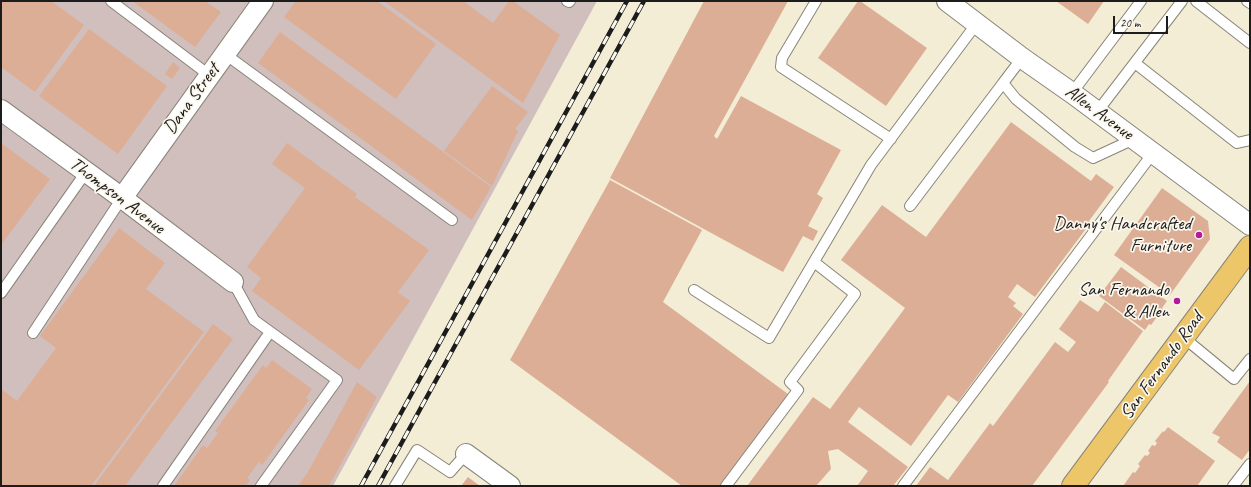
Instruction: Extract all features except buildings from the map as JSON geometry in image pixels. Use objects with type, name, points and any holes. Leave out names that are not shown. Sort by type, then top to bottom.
[{"type":"main road","name":"San Fernando Road","points":[[1073,486],[1250,247]]},
{"type":"street","name":"Dana Street","points":[[122,198],[263,1]]},
{"type":"street","name":"Allen Avenue","points":[[947,1],[1022,58],[1072,93],[1250,225]]},
{"type":"street","name":"Thompson Avenue","points":[[1,110],[122,198],[233,282]]},
{"type":"street","points":[[466,454],[510,486]]},
{"type":"lane","points":[[111,1],[209,75]]},
{"type":"lane","points":[[816,1],[782,58],[781,67],[891,139]]},
{"type":"lane","points":[[1072,93],[1141,1]]},
{"type":"lane","points":[[1097,112],[1182,1]]},
{"type":"lane","points":[[1196,1],[1250,43]]},
{"type":"lane","points":[[1247,1],[1250,4]]},
{"type":"lane","points":[[694,290],[769,338],[871,165],[977,23]]},
{"type":"lane","points":[[225,54],[452,220]]},
{"type":"lane","points":[[910,206],[1022,58]]},
{"type":"lane","points":[[1135,63],[1237,143],[1250,140]]},
{"type":"lane","points":[[1003,83],[1016,99],[1075,147],[1093,158],[1134,139]]},
{"type":"lane","points":[[903,486],[1153,153]]},
{"type":"lane","points":[[1,293],[86,172]]},
{"type":"lane","points":[[33,333],[122,198]]},
{"type":"lane","points":[[726,486],[798,390],[790,382],[855,294],[814,262]]},
{"type":"lane","points":[[233,282],[254,320],[337,380],[261,486]]},
{"type":"lane","points":[[163,486],[270,332]]},
{"type":"lane","points":[[1183,338],[1234,379],[1250,358]]},
{"type":"lane","points":[[395,486],[417,450],[450,472],[466,454]]},
{"type":"lane","points":[[1233,486],[1250,464]]},
{"type":"shaded area","points":[[1,1],[597,1],[333,486],[1,486]]},
{"type":"railway","points":[[361,486],[627,1]]},
{"type":"railway","points":[[378,486],[644,1]]},
{"type":"place","name":"Danny's Handcrafted Furniture","points":[[1199,235]]},
{"type":"place","name":"San Fernando & Allen","points":[[1177,301]]}]
